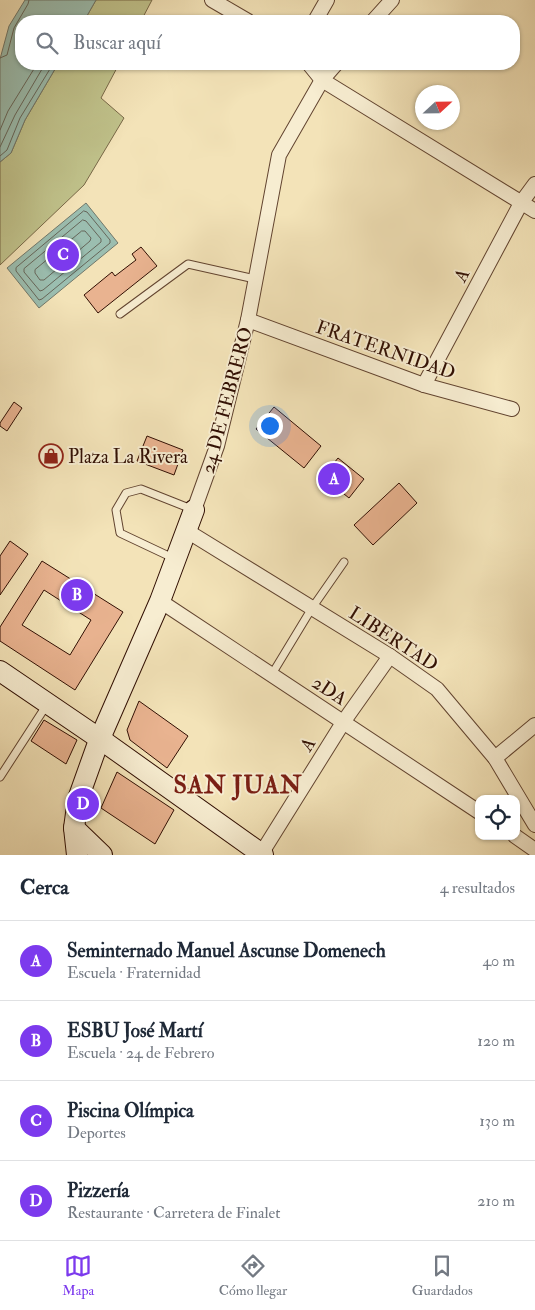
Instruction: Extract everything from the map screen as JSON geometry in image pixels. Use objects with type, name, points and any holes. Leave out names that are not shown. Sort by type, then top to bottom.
[{"type":"street","points":[[212,0],[238,15]]},
{"type":"street","points":[[318,15],[327,0]]},
{"type":"street","points":[[378,15],[392,0]]},
{"type":"street","points":[[314,70],[322,80],[535,211]]},
{"type":"street","name":"24 DE FEBRERO","points":[[77,855],[74,828],[78,799],[100,739],[160,601],[217,446],[248,320],[279,155],[322,80],[331,70]]},
{"type":"street","name":"A","points":[[424,385],[521,203],[535,184]]},
{"type":"street","name":"FRATERNIDAD","points":[[248,320],[424,385],[512,409]]},
{"type":"street","name":"LIBERTAD","points":[[186,531],[390,656],[437,689],[495,758],[535,826]]},
{"type":"street","name":"2DA","points":[[160,601],[475,809]]},
{"type":"street","name":"A","points":[[262,854],[344,721],[390,656]]},
{"type":"street","points":[[0,671],[100,739],[262,854]]},
{"type":"street","points":[[495,758],[535,725]]},
{"type":"street","points":[[74,828],[102,855]]},
{"type":"street","points":[[520,840],[535,850]]},
{"type":"lane","points":[[120,314],[188,264],[255,279]]},
{"type":"lane","points":[[176,559],[120,533],[116,510],[126,493],[141,490],[194,510]]},
{"type":"lane","points":[[272,674],[312,608],[344,562]]},
{"type":"lane","points":[[0,777],[48,703]]},
{"type":"green space","points":[[96,0],[152,0],[144,15],[87,15]]},
{"type":"green space","points":[[54,70],[116,70],[101,98],[124,118],[84,185],[0,265],[0,162],[11,153],[25,120]]},
{"type":"water","points":[[25,0],[96,0],[87,15],[16,15]]},
{"type":"water","points":[[15,16],[15,70],[54,70],[25,120],[11,153],[0,162],[0,59],[9,26]]},
{"type":"water","points":[[86,203],[118,243],[39,308],[7,268]]},
{"type":"building","points":[[141,247],[157,266],[98,313],[84,295],[112,272],[115,276],[136,260],[132,254]]},
{"type":"building","points":[[14,402],[22,408],[7,431],[0,426],[0,423]]},
{"type":"building","points":[[274,407],[321,446],[304,468],[256,429]]},
{"type":"building","points":[[147,436],[183,450],[174,475],[137,461]]},
{"type":"building","points":[[338,458],[364,479],[349,498],[323,477]]},
{"type":"building","points":[[399,483],[417,503],[373,545],[354,525]]},
{"type":"building","points":[[10,541],[28,554],[0,595],[0,556]]},
{"type":"building","points":[[42,561],[123,612],[75,690],[0,641],[0,627]],"holes":[[[44,590],[91,620],[70,655],[22,625]]]},
{"type":"building","points":[[139,701],[188,736],[167,768],[130,740],[127,730]]},
{"type":"building","points":[[44,720],[77,740],[66,764],[31,741]]},
{"type":"building","points":[[117,772],[174,810],[155,844],[101,808]]},
{"type":"place","name":"Piscina Olímpica","points":[[63,255]]},
{"type":"place","name":"Plaza La Rivera","points":[[51,456]]},
{"type":"place","name":"Seminternado Manuel Ascunse Domenech","points":[[334,479]]},
{"type":"place","name":"ESBU José Martí","points":[[77,595]]},
{"type":"place","name":"Pizzería","points":[[83,804]]},
{"type":"district","name":"SAN JUAN","points":[[238,785]]}]
